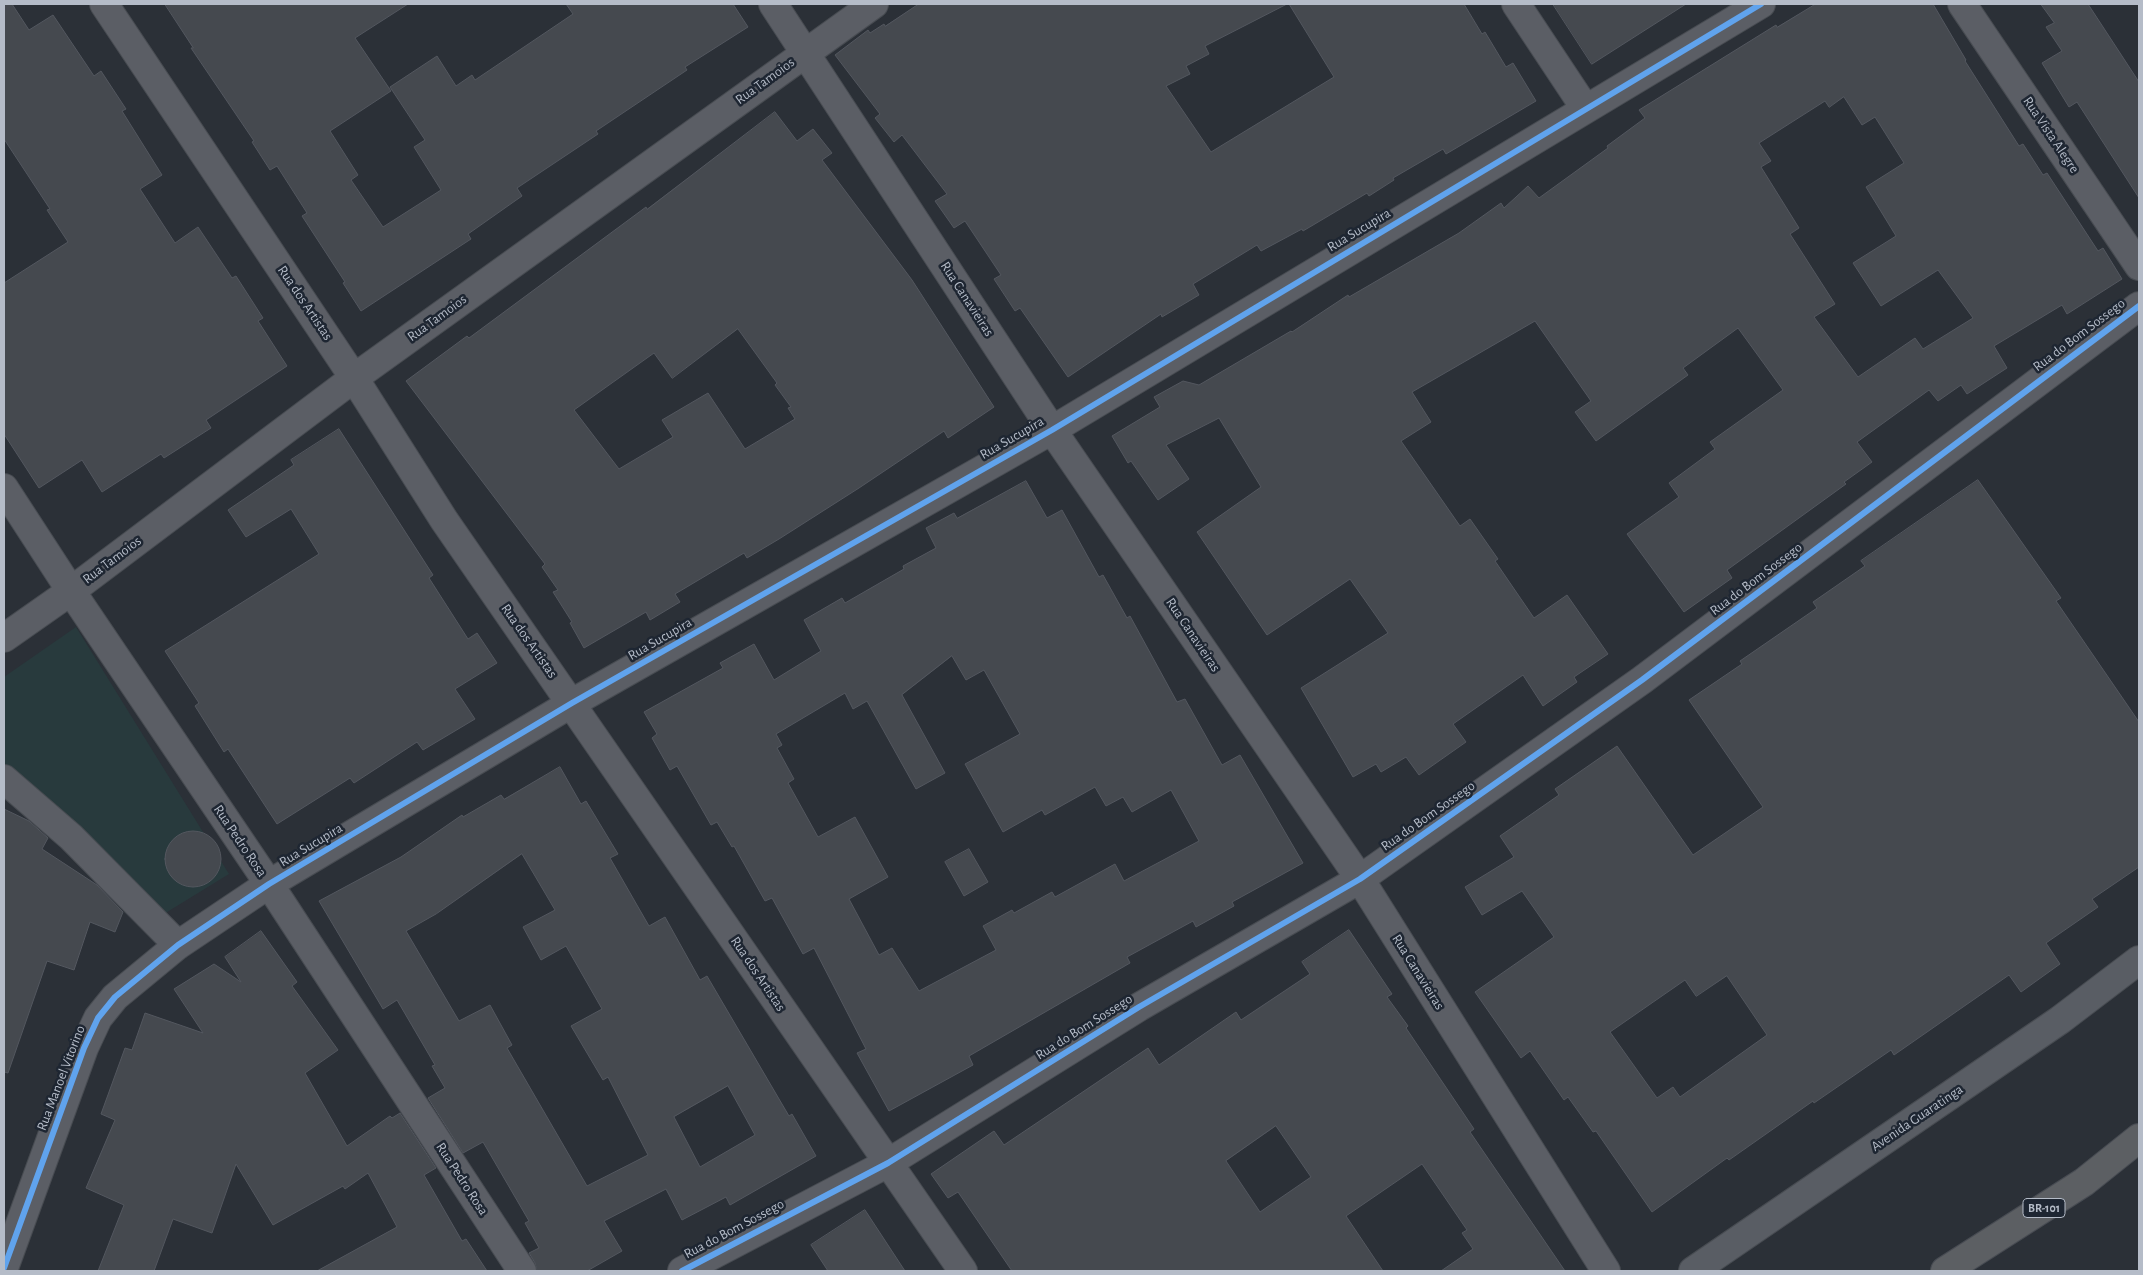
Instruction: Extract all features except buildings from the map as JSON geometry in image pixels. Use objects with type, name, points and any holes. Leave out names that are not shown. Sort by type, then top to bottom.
[{"type":"highway","name":"BR-101","points":[[1945,1271],[2084,1182],[2139,1138]]},
{"type":"main road","name":"Avenida Guaratinga","points":[[1693,1271],[2060,1020],[2139,960]]},
{"type":"street","name":"Rua dos Artistas","points":[[104,4],[354,378],[444,520],[963,1271]]},
{"type":"street","name":"Rua Canavieiras","points":[[773,4],[1052,430],[1360,879],[1606,1271]]},
{"type":"street","name":"Rua Tamoios","points":[[4,638],[71,591],[354,378],[874,4]]},
{"type":"street","points":[[1516,4],[1585,108]]},
{"type":"street","name":"Rua Sucupira","points":[[269,884],[572,703],[1052,430],[1761,4]]},
{"type":"street","name":"Rua Vista Alegre","points":[[1962,4],[2139,266]]},
{"type":"street","name":"Rua do Bom Sossego","points":[[682,1271],[888,1163],[1140,1007],[1360,879],[1642,680],[2139,306]]},
{"type":"street","name":"Rua Pedro Rosa","points":[[4,488],[71,591],[269,884],[522,1271]]},
{"type":"street","points":[[4,779],[71,837],[178,945]]},
{"type":"street","name":"Rua Manoel Vitorino","points":[[4,1268],[84,1048],[98,1018],[115,997],[178,945],[269,884]]},
{"type":"shaded area","points":[[76,627],[229,874],[159,917],[4,767],[4,677]]},
{"type":"cycle path","points":[[4,1268],[84,1048],[98,1018],[115,997],[178,945],[269,884],[572,703],[1052,430],[1761,4]]},
{"type":"cycle path","points":[[682,1271],[888,1163],[1139,1007],[1360,879],[1642,680],[2139,306]]}]
